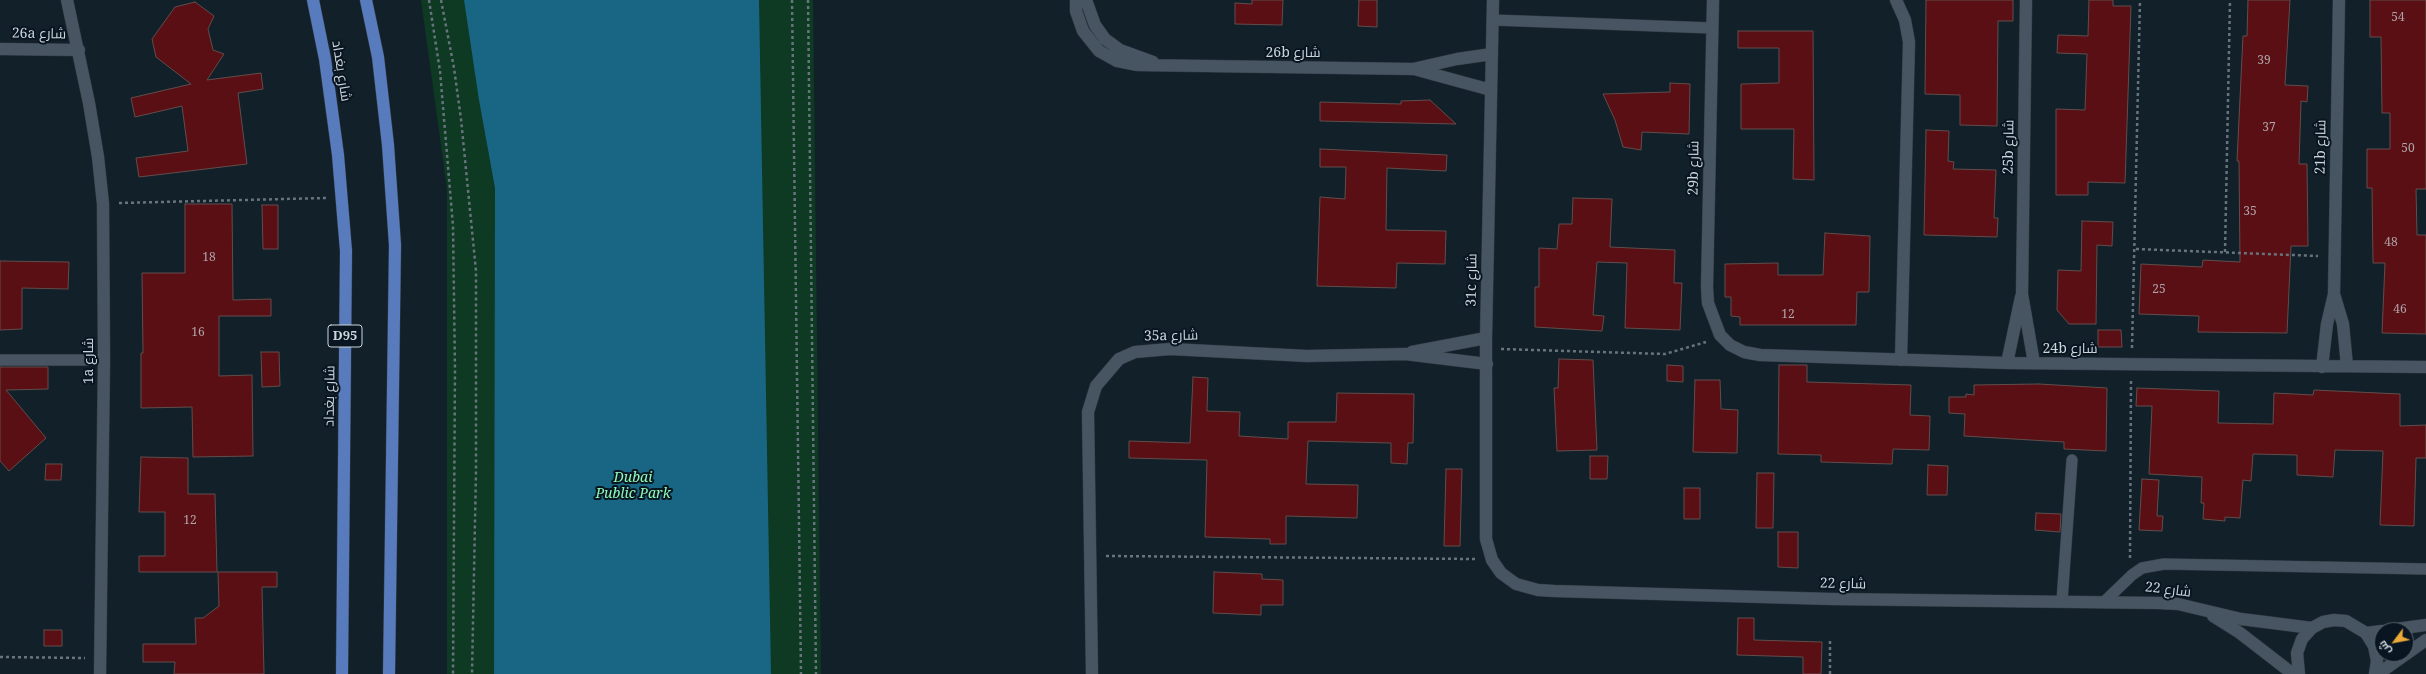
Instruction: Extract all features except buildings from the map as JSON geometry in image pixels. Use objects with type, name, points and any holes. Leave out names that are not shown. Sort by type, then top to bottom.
[{"type":"main road","name":"شارع بغداد","points":[[314,0],[325,59],[342,198],[346,251],[342,674]]},
{"type":"main road","points":[[366,0],[378,56],[388,145],[395,245],[389,674]]},
{"type":"street","name":"1a شارع","points":[[67,0],[79,50],[98,157],[103,204],[104,360],[100,674]]},
{"type":"street","name":"26b شارع","points":[[1076,0],[1076,11],[1083,31],[1099,51],[1124,63],[1174,67],[1413,69],[1457,59],[1492,54]]},
{"type":"street","name":"26b شارع","points":[[1086,0],[1096,25],[1105,38],[1120,50],[1138,57],[1174,67]]},
{"type":"street","name":"31c شارع","points":[[1492,560],[1486,539],[1486,343],[1493,0]]},
{"type":"street","name":"29b شارع","points":[[1713,0],[1706,287],[1708,303],[1720,335]]},
{"type":"street","points":[[1896,0],[1905,20],[1909,42],[1901,360]]},
{"type":"street","name":"25b شارع","points":[[2026,0],[2022,294],[2034,364]]},
{"type":"street","name":"21b شارع","points":[[2322,366],[2327,324],[2334,294],[2338,0]]},
{"type":"street","name":"26a شارع","points":[[0,49],[79,50]]},
{"type":"street","name":"26b شارع","points":[[1413,69],[1492,90]]},
{"type":"street","name":"25b شارع","points":[[2007,363],[2022,294]]},
{"type":"street","name":"21b شارع","points":[[2334,294],[2343,324],[2346,366]]},
{"type":"street","name":"24b شارع","points":[[1720,335],[1730,345],[1744,352],[1760,356],[2034,364],[2426,367]]},
{"type":"street","name":"35a شارع","points":[[1092,674],[1088,412],[1096,386],[1119,359],[1135,352],[1151,349],[1307,356],[1405,354],[1486,343]]},
{"type":"street","name":"35a شارع","points":[[1405,354],[1487,364]]},
{"type":"street","name":"شارع 22","points":[[1492,560],[1501,574],[1516,584],[1543,591],[1831,599],[2106,601],[2178,604],[2205,611],[2276,624],[2312,628]]},
{"type":"street","name":"شارع 22","points":[[2205,611],[2240,633],[2293,674]]},
{"type":"street","points":[[2299,674],[2297,653],[2302,639],[2312,628],[2323,622],[2340,620],[2357,626],[2366,633],[2374,646],[2377,661],[2375,674]]},
{"type":"street","points":[[2414,627],[2426,625]]},
{"type":"street","points":[[2366,633],[2374,632]]},
{"type":"street","points":[[2378,674],[2426,640]]},
{"type":"lane","points":[[1493,20],[1712,28]]},
{"type":"lane","points":[[0,360],[104,360]]},
{"type":"lane","points":[[2062,601],[2072,460]]},
{"type":"lane","points":[[2106,601],[2132,575],[2142,568],[2164,564],[2426,569]]},
{"type":"path","points":[[429,0],[440,71],[453,226],[455,370],[453,674]]},
{"type":"path","points":[[441,0],[454,68],[461,119],[476,271],[476,471],[472,674]]},
{"type":"path","points":[[792,0],[801,674]]},
{"type":"path","points":[[808,0],[816,674]]},
{"type":"path","points":[[2132,575],[2129,543],[2140,0]]},
{"type":"path","points":[[2225,252],[2230,0]]},
{"type":"path","points":[[103,204],[342,198]]},
{"type":"path","points":[[2136,249],[2335,256]]},
{"type":"path","points":[[1486,343],[1665,354],[1702,344],[1720,335]]},
{"type":"path","points":[[1090,556],[1492,560]]},
{"type":"path","points":[[1830,638],[1830,674]]},
{"type":"path","points":[[0,657],[100,658]]},
{"type":"green space","name":"Dubai Public Park","points":[[421,0],[813,0],[821,674],[447,674],[447,189]]},
{"type":"water","name":"Dubai Public Park","points":[[464,0],[759,0],[771,674],[494,674],[495,188],[479,100]]}]
